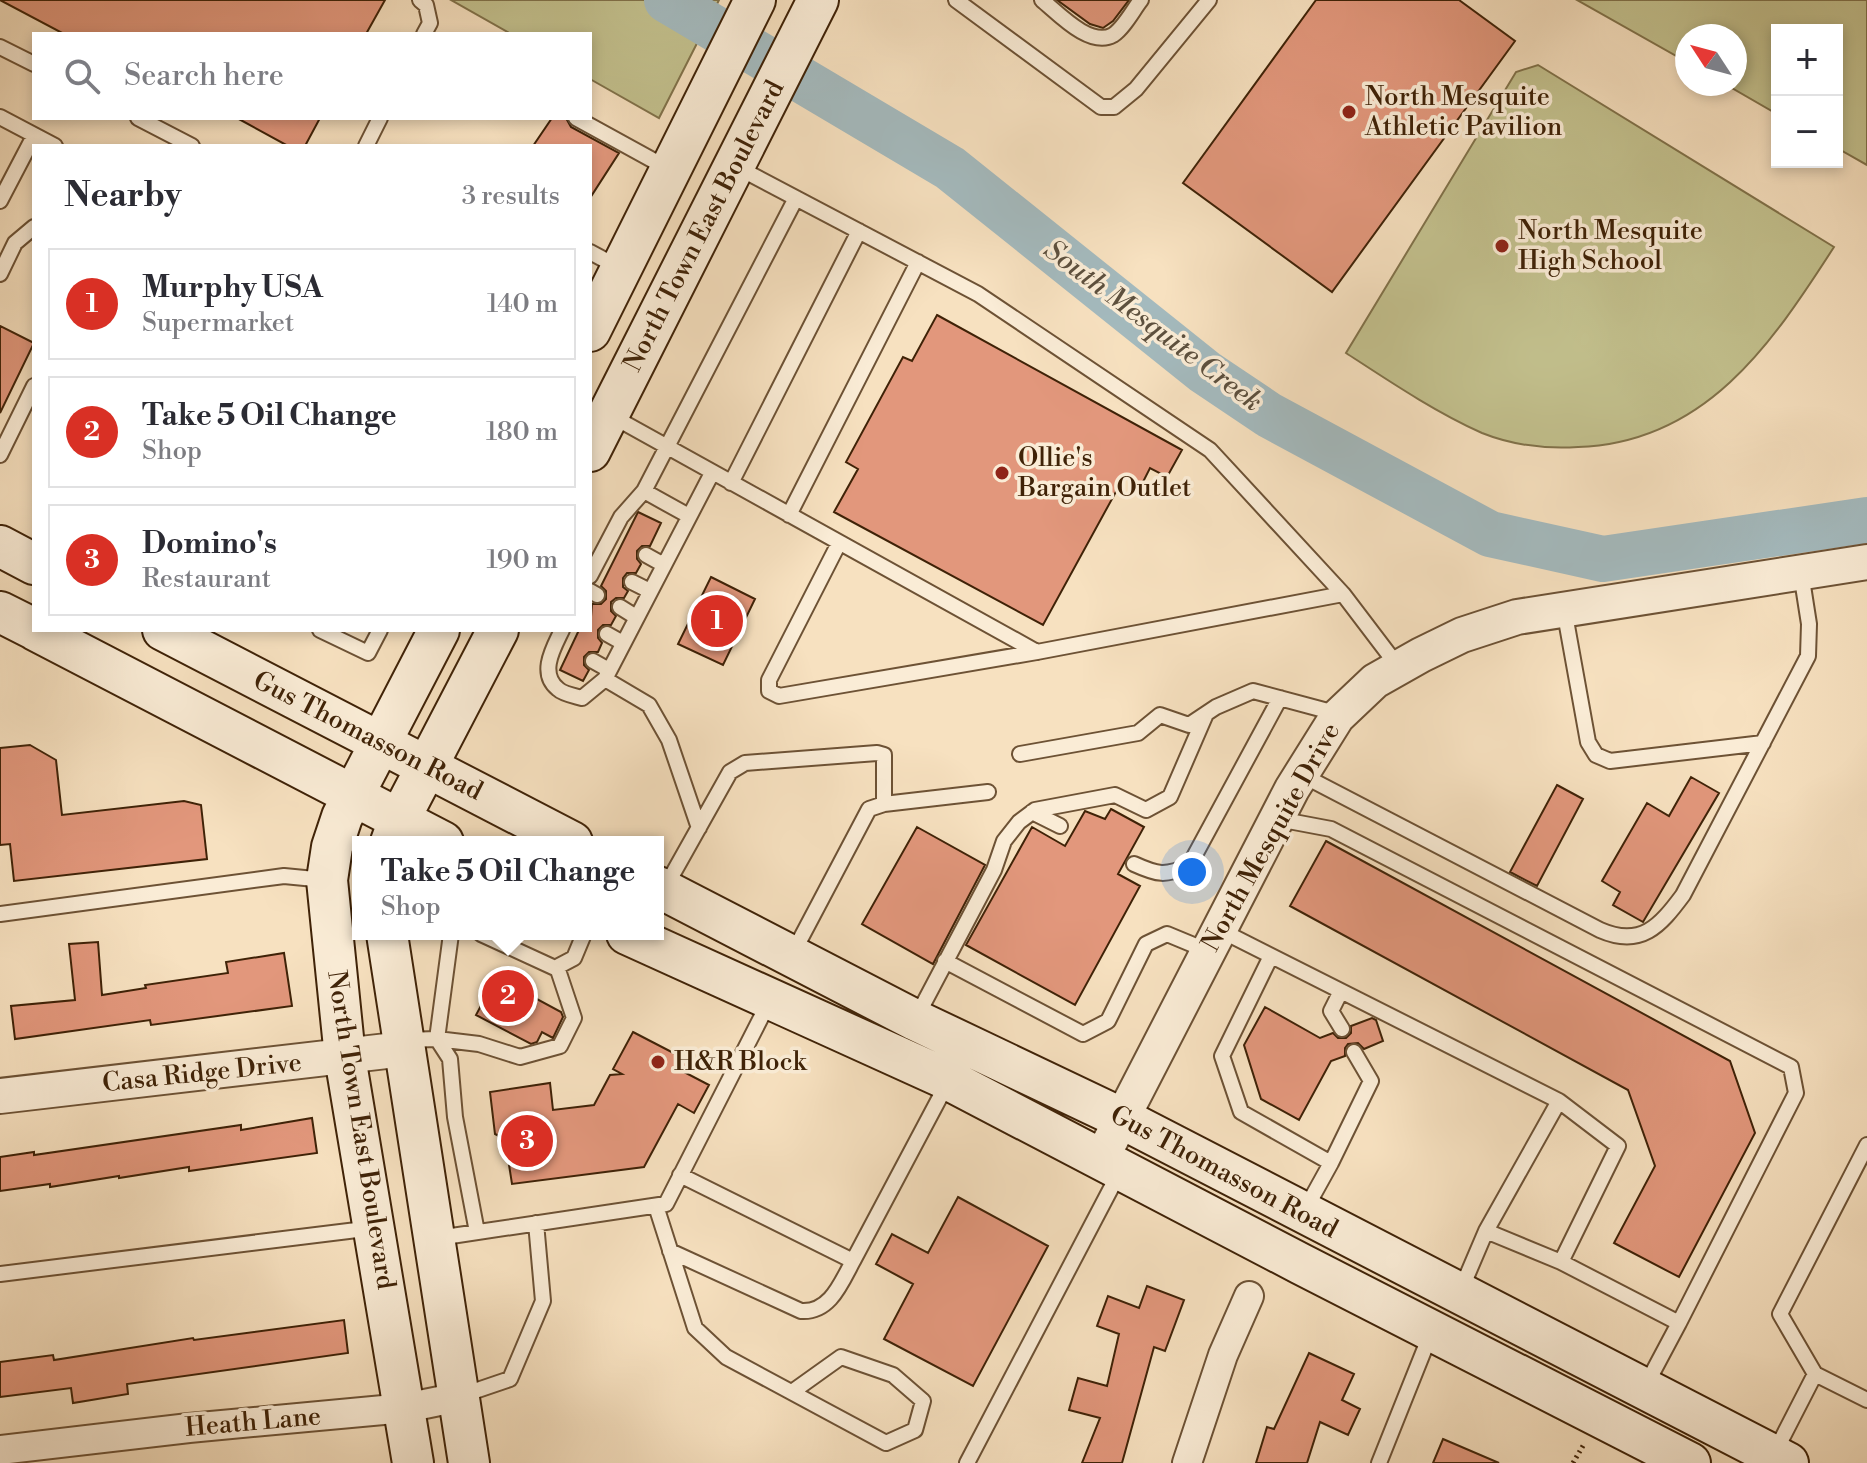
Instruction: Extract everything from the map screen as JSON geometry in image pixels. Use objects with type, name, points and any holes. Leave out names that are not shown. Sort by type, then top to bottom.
[{"type":"main road","name":"North Town East Boulevard","points":[[592,322],[605,260],[670,170],[755,0]]},
{"type":"main road","name":"North Town East Boulevard","points":[[592,442],[600,406],[734,166],[818,0]]},
{"type":"main road","points":[[0,546],[32,563]]},
{"type":"main road","points":[[0,612],[32,628]]},
{"type":"main road","points":[[39,632],[353,796],[395,831],[417,836]]},
{"type":"main road","name":"Gus Thomasson Road","points":[[171,632],[560,836]]},
{"type":"main road","name":"North Town East Boulevard","points":[[413,1463],[345,1057],[327,880],[342,817],[438,632]]},
{"type":"main road","points":[[395,831],[497,632]]},
{"type":"main road","name":"Gus Thomasson Road","points":[[664,891],[915,1020],[1121,1118],[1644,1388],[1777,1461]]},
{"type":"main road","points":[[392,940],[435,1119],[434,1238],[469,1463]]},
{"type":"main road","name":"Gus Thomasson Road","points":[[640,940],[949,1080],[1690,1463]]},
{"type":"main road","points":[[770,1000],[791,957]]},
{"type":"main road","points":[[1432,1330],[1460,1294]]},
{"type":"street","name":"North Mesquite Drive","points":[[1111,1164],[1121,1118],[1301,774],[1340,714],[1375,681],[1462,635],[1517,617],[1867,562]]},
{"type":"street","name":"Casa Ridge Drive","points":[[0,1096],[345,1057],[415,1043]]},
{"type":"street","points":[[1187,1463],[1223,1355],[1249,1296]]},
{"type":"street","name":"Heath Lane","points":[[0,1450],[405,1408],[459,1397]]},
{"type":"lane","points":[[420,0],[426,5],[430,23],[425,32]]},
{"type":"lane","points":[[956,0],[1101,107],[1114,107],[1136,89],[1209,0]]},
{"type":"lane","points":[[1042,0],[1089,35],[1104,38],[1115,34],[1141,0]]},
{"type":"lane","points":[[0,47],[32,63]]},
{"type":"lane","points":[[0,117],[51,144]]},
{"type":"lane","points":[[142,120],[188,144]]},
{"type":"lane","points":[[367,144],[379,120]]},
{"type":"lane","points":[[580,120],[670,170]]},
{"type":"lane","points":[[0,201],[34,136]]},
{"type":"lane","points":[[734,166],[978,294],[1210,450],[1343,594],[1401,669]]},
{"type":"lane","points":[[599,569],[617,538],[621,517],[644,491],[796,198]]},
{"type":"lane","points":[[0,274],[15,243],[32,229]]},
{"type":"lane","points":[[731,483],[859,231]]},
{"type":"lane","points":[[789,515],[918,262]]},
{"type":"lane","points":[[0,455],[32,390]]},
{"type":"lane","points":[[600,406],[667,448],[1037,652]]},
{"type":"lane","points":[[570,648],[560,635],[550,655],[548,674],[557,689],[582,698],[607,675],[712,473]]},
{"type":"lane","points":[[644,491],[689,516]]},
{"type":"lane","points":[[839,543],[769,680],[769,691],[779,696],[1037,652],[1343,594]]},
{"type":"lane","points":[[646,555],[664,565]]},
{"type":"lane","points":[[1301,774],[1613,936],[1629,938],[1647,933],[1668,915],[1683,895],[1808,656],[1809,624],[1801,572]]},
{"type":"lane","points":[[632,582],[650,591]]},
{"type":"lane","points":[[620,607],[636,617]]},
{"type":"lane","points":[[1564,609],[1588,742],[1596,755],[1610,761],[1763,743]]},
{"type":"lane","points":[[324,632],[368,653],[379,632]]},
{"type":"lane","points":[[607,634],[623,643]]},
{"type":"lane","points":[[593,661],[649,705],[669,740],[699,828]]},
{"type":"lane","points":[[1020,754],[1138,733],[1160,715],[1189,725],[1253,691],[1340,714]]},
{"type":"lane","points":[[1134,864],[1152,873],[1170,874],[1189,866],[1280,698]]},
{"type":"lane","points":[[915,1020],[994,870],[1004,841],[1019,822],[1032,812],[1115,795],[1146,810],[1170,797],[1206,714]]},
{"type":"lane","points":[[664,884],[730,772],[745,763],[884,755],[884,804]]},
{"type":"lane","points":[[791,957],[869,809],[884,804],[988,792]]},
{"type":"lane","points":[[1032,812],[1060,826]]},
{"type":"lane","points":[[1277,818],[1331,829],[1791,1067],[1796,1093],[1644,1388]]},
{"type":"lane","points":[[0,914],[284,876],[327,880]]},
{"type":"lane","points":[[945,961],[1083,1034],[1108,1021],[1146,944],[1167,934],[1214,940],[1271,956],[1559,1101],[1618,1146],[1561,1262]]},
{"type":"lane","points":[[449,940],[415,1043],[479,1044],[520,1057],[560,1046],[574,1018],[557,967]]},
{"type":"lane","points":[[494,940],[555,968],[574,958],[582,940]]},
{"type":"lane","points":[[1271,956],[1222,1056],[1241,1112],[1331,1163]]},
{"type":"lane","points":[[1341,991],[1331,1011],[1342,1029]]},
{"type":"lane","points":[[434,1238],[666,1204],[770,1000]]},
{"type":"lane","points":[[1303,1213],[1371,1081],[1354,1052]]},
{"type":"lane","points":[[670,1251],[801,1311],[812,1311],[834,1296],[949,1080]]},
{"type":"lane","points":[[1460,1294],[1486,1231],[1559,1101]]},
{"type":"lane","points":[[435,1119],[477,1232]]},
{"type":"lane","points":[[1867,1145],[1780,1314],[1815,1374],[1867,1400]]},
{"type":"lane","points":[[967,1463],[1111,1164]]},
{"type":"lane","points":[[680,1175],[853,1261]]},
{"type":"lane","points":[[656,1206],[695,1328],[726,1357],[886,1443],[915,1430],[923,1401],[893,1375],[841,1357],[792,1392]]},
{"type":"lane","points":[[459,1397],[510,1379],[543,1301],[536,1223]]},
{"type":"lane","points":[[0,1274],[374,1227]]},
{"type":"lane","points":[[1486,1231],[1561,1262],[1679,1323]]},
{"type":"lane","points":[[1379,1463],[1432,1330]]},
{"type":"lane","points":[[1777,1461],[1815,1374]]},
{"type":"path","points":[[1573,1463],[1586,1440]]},
{"type":"shaded area","points":[[451,0],[719,0],[659,118],[592,80],[592,32],[507,32]]},
{"type":"shaded area","points":[[1577,0],[1867,0],[1867,165],[1843,151],[1843,24],[1771,24],[1771,111],[1746,96],[1747,24],[1675,24],[1675,55]]},
{"type":"shaded area","points":[[1538,65],[1834,247],[1785,319],[1730,382],[1698,408],[1663,428],[1623,441],[1554,447],[1493,437],[1430,406],[1346,353],[1516,72]]},
{"type":"building","points":[[0,0],[385,0],[367,32],[60,32]]},
{"type":"building","points":[[1057,0],[1129,0],[1113,21],[1103,28],[1090,24]]},
{"type":"building","name":"North Mesquite Athletic Pavilion","points":[[1316,0],[1459,0],[1515,41],[1332,292],[1183,183]]},
{"type":"building","points":[[241,120],[319,120],[306,144],[284,144]]},
{"type":"building","points":[[551,120],[567,120],[571,127],[619,153],[592,195],[592,144],[534,144]]},
{"type":"building","name":"Ollie's Bargain Outlet","points":[[937,315],[1182,450],[1167,477],[1150,468],[1141,486],[1124,477],[1043,625],[834,512],[858,469],[846,462],[903,357],[912,361]]},
{"type":"building","points":[[0,326],[32,342],[32,347],[0,413]]},
{"type":"building","points":[[638,512],[661,523],[650,546],[642,546],[637,551],[641,564],[636,573],[627,573],[623,578],[623,587],[628,591],[624,598],[611,602],[611,611],[616,616],[611,625],[603,625],[598,630],[602,643],[598,652],[589,652],[584,657],[584,665],[589,670],[583,681],[560,670],[578,632],[592,632],[592,604],[601,604],[606,599],[606,591],[601,586]]},
{"type":"building","points":[[711,577],[755,599],[723,665],[678,644]]},
{"type":"building","points":[[30,745],[56,760],[62,815],[184,801],[201,805],[207,859],[14,881],[10,844],[0,845],[0,748]]},
{"type":"building","points":[[1691,777],[1719,793],[1643,922],[1613,905],[1620,892],[1602,881],[1647,803],[1669,816]]},
{"type":"building","points":[[1557,785],[1583,799],[1537,886],[1510,872]]},
{"type":"building","points":[[1111,809],[1144,827],[1118,874],[1140,886],[1075,1005],[966,945],[1032,827],[1065,846],[1085,811],[1105,819]]},
{"type":"building","points":[[917,827],[985,865],[933,964],[862,924]]},
{"type":"building","points":[[1326,841],[1730,1061],[1755,1133],[1679,1277],[1614,1243],[1655,1166],[1628,1090],[1290,906]]},
{"type":"building","points":[[98,942],[102,995],[146,988],[145,985],[228,973],[226,962],[284,953],[292,1006],[151,1025],[150,1020],[15,1039],[11,1006],[75,1000],[69,944]]},
{"type":"building","points":[[496,977],[561,1012],[563,1017],[553,1038],[542,1032],[537,1042],[531,1044],[476,1015]]},
{"type":"building","points":[[1265,1007],[1320,1038],[1333,1033],[1338,1038],[1346,1038],[1351,1033],[1351,1026],[1372,1018],[1376,1020],[1383,1041],[1364,1049],[1358,1043],[1348,1044],[1345,1056],[1331,1061],[1299,1120],[1261,1099],[1244,1045]]},
{"type":"building","points":[[633,1032],[689,1061],[684,1072],[709,1085],[694,1113],[678,1104],[644,1167],[512,1184],[505,1139],[495,1134],[490,1092],[550,1083],[553,1110],[594,1105],[610,1075],[622,1074],[613,1069]]},
{"type":"building","points":[[312,1118],[317,1153],[189,1171],[189,1167],[0,1191],[0,1157],[34,1152],[34,1155],[241,1125],[241,1130]]},
{"type":"building","points":[[958,1197],[1048,1246],[973,1386],[884,1339],[913,1284],[876,1264],[892,1234],[928,1253]]},
{"type":"building","points":[[1147,1286],[1184,1300],[1165,1351],[1154,1347],[1122,1463],[1082,1463],[1100,1418],[1069,1410],[1078,1378],[1107,1386],[1119,1334],[1097,1326],[1108,1296],[1139,1308]]},
{"type":"building","points":[[344,1320],[348,1353],[127,1384],[128,1394],[73,1403],[71,1388],[0,1397],[0,1362],[53,1355],[54,1360],[193,1338]]},
{"type":"building","points":[[1309,1353],[1354,1374],[1342,1400],[1360,1409],[1348,1435],[1320,1422],[1307,1463],[1256,1463],[1267,1427],[1274,1429]]},
{"type":"building","points":[[1443,1439],[1499,1463],[1433,1463]]},
{"type":"waterway","name":"South Mesquite Creek","points":[[667,0],[950,168],[1205,372],[1269,415],[1490,534],[1603,559],[1867,520]]},
{"type":"place","name":"North Mesquite Athletic Pavilion","points":[[1349,112]]},
{"type":"place","name":"North Mesquite High School","points":[[1502,246]]},
{"type":"place","name":"Ollie's Bargain Outlet","points":[[1002,473]]},
{"type":"place","name":"Murphy USA","points":[[717,621]]},
{"type":"place","name":"Take 5 Oil Change","points":[[508,996]]},
{"type":"place","name":"H&R Block","points":[[658,1062]]},
{"type":"place","name":"Domino's","points":[[527,1141]]}]
